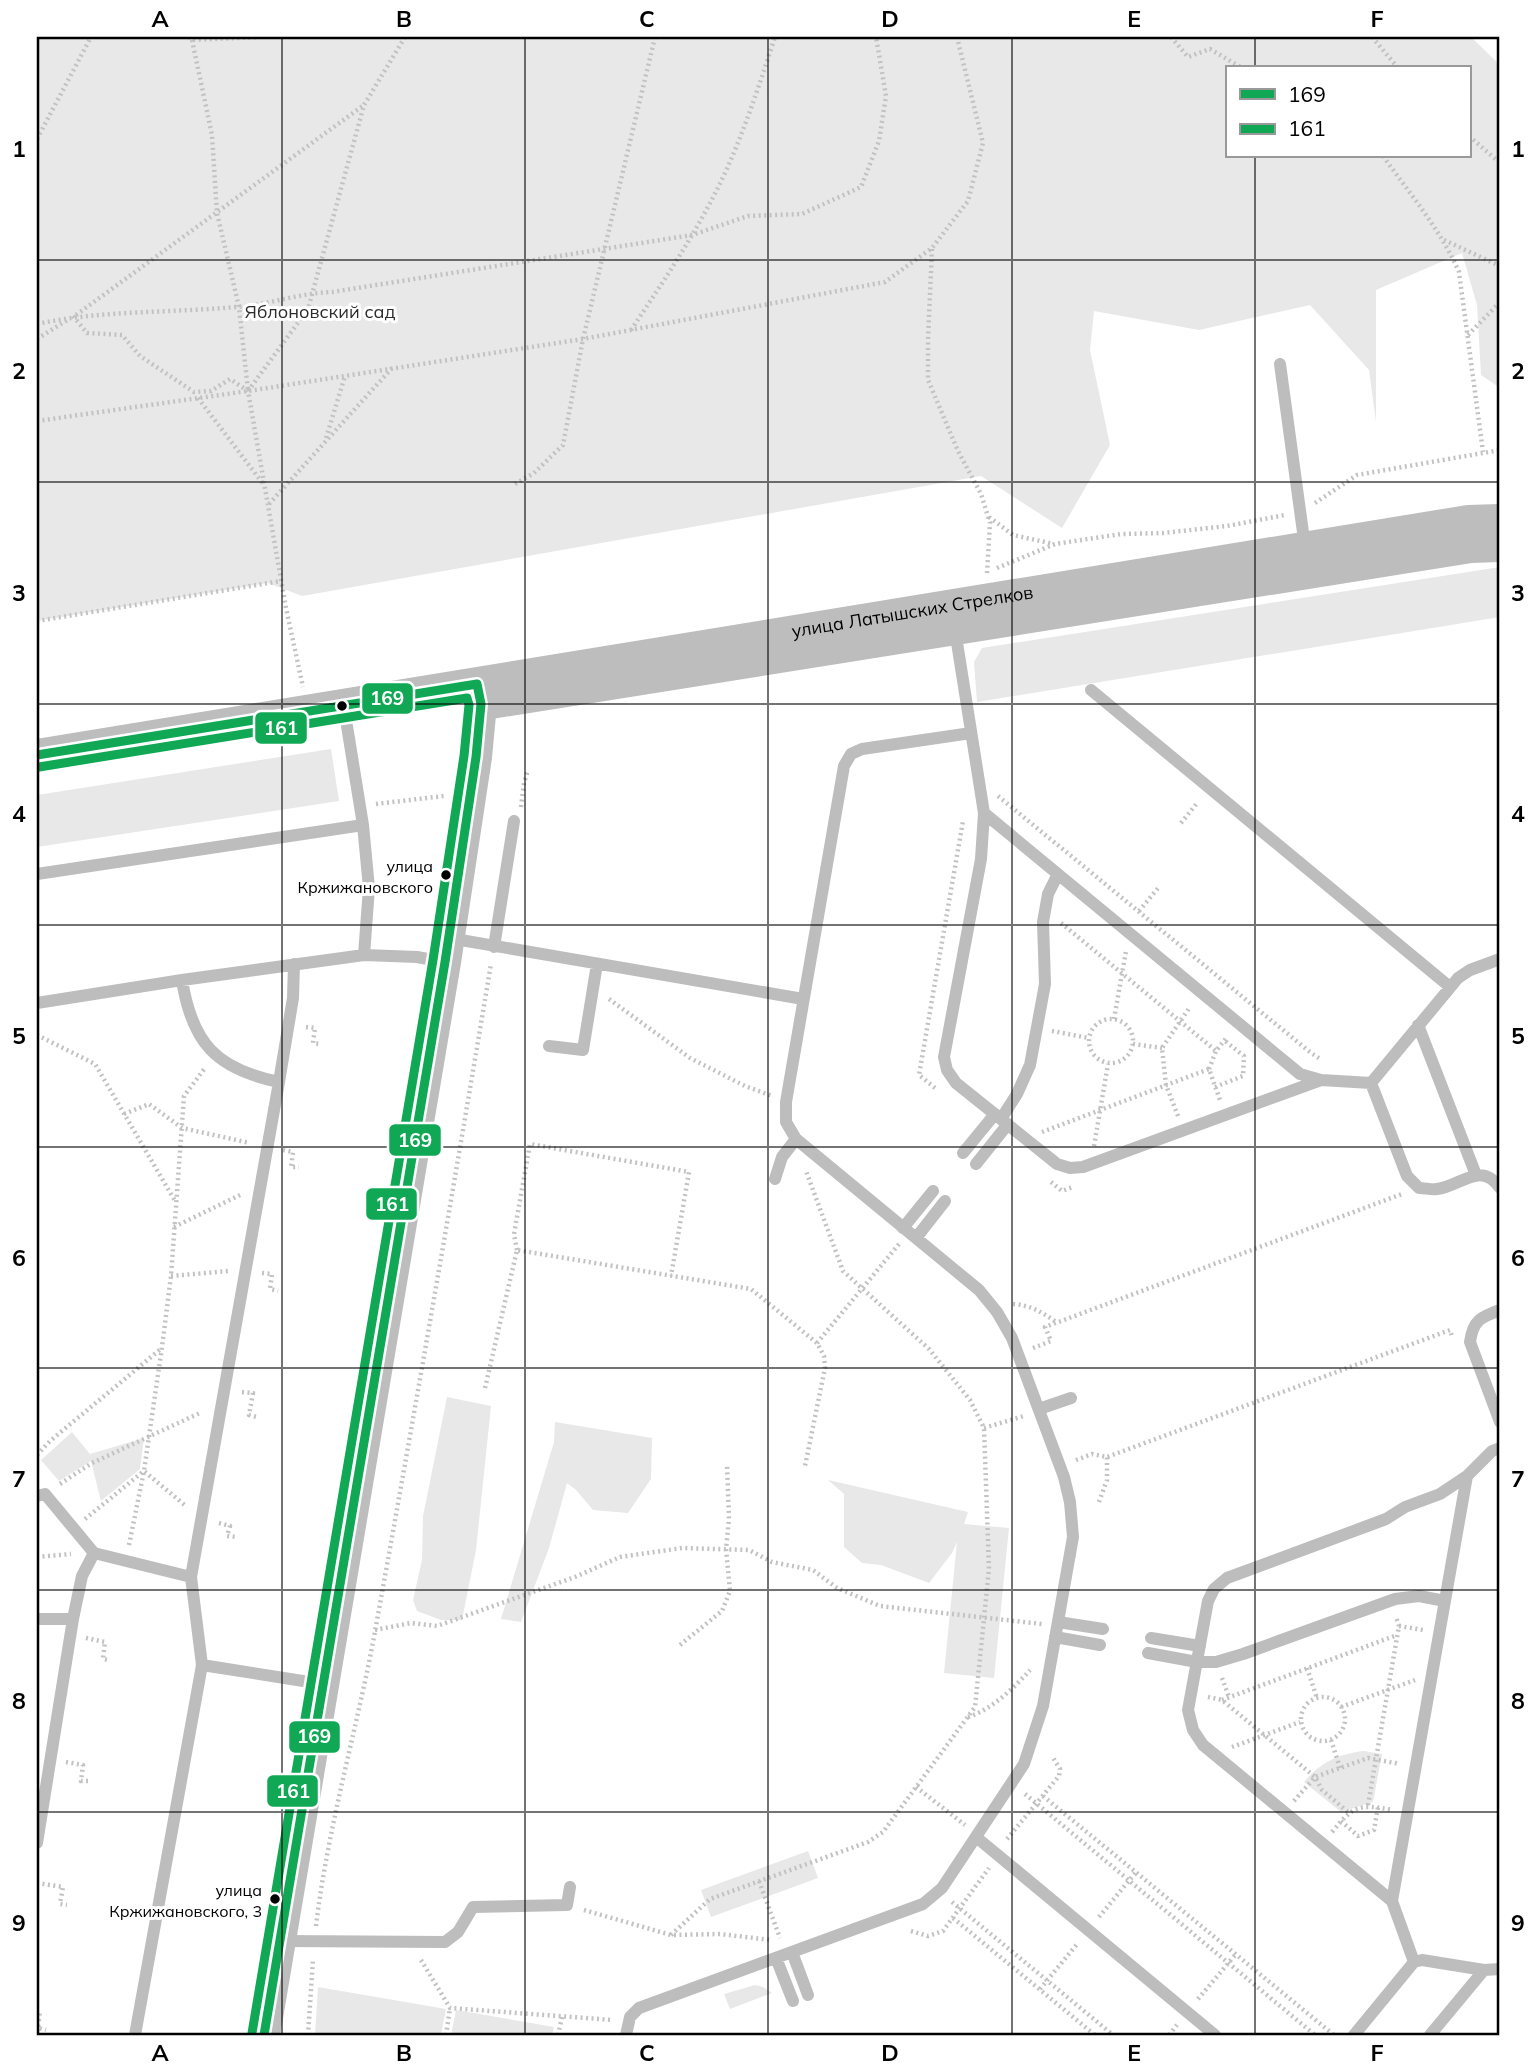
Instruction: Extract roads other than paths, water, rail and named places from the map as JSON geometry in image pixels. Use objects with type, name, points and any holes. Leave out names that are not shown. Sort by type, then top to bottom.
[{"type":"street","name":"улица Латышских Стрелков","points":[[953,618],[1305,548],[1468,521],[1500,520]]},
{"type":"street","name":"улица Латышских Стрелков","points":[[37,755],[479,694],[953,618],[1471,547],[1500,546]]},
{"type":"street","name":"улица Латышских Стрелков","points":[[37,776],[347,726],[479,694]]},
{"type":"street","points":[[264,2035],[447,950],[476,757],[479,694]]},
{"type":"lane","points":[[1280,364],[1305,548]]},
{"type":"lane","points":[[953,618],[984,813],[981,859],[944,1057],[947,1070],[956,1083],[1057,1164],[1070,1168],[1091,1164],[1321,1080]]},
{"type":"lane","points":[[1091,690],[1450,987]]},
{"type":"lane","points":[[347,726],[363,825],[369,888],[364,955]]},
{"type":"lane","points":[[626,2035],[629,2017],[639,2008],[923,1904],[942,1888],[1024,1764],[1043,1706],[1073,1537],[1070,1502],[1064,1476],[1012,1338],[997,1311],[979,1290],[796,1139],[786,1122],[786,1101],[844,766],[851,754],[862,749],[971,733]]},
{"type":"lane","points":[[984,813],[1300,1073],[1321,1080],[1371,1083]]},
{"type":"lane","points":[[494,947],[514,821]]},
{"type":"lane","points":[[37,874],[363,825]]},
{"type":"lane","points":[[976,1164],[1017,1094],[1030,1065],[1045,984],[1043,922],[1048,894],[1058,874]]},
{"type":"lane","points":[[37,1003],[364,955],[417,957],[447,950],[494,947],[803,999]]},
{"type":"lane","points":[[1371,1083],[1458,978],[1470,970],[1500,959]]},
{"type":"lane","points":[[135,2035],[202,1665],[191,1577],[279,1082],[293,998],[294,964]]},
{"type":"lane","points":[[549,1046],[583,1050],[597,964]]},
{"type":"lane","points":[[182,980],[187,1008],[198,1034],[215,1054],[238,1071],[279,1082]]},
{"type":"lane","points":[[1418,1025],[1476,1175]]},
{"type":"lane","points":[[1371,1083],[1407,1176],[1419,1188],[1437,1189],[1476,1175],[1488,1177],[1500,1188]]},
{"type":"lane","points":[[963,1153],[1001,1119]]},
{"type":"lane","points":[[775,1179],[782,1157],[796,1139]]},
{"type":"lane","points":[[903,1228],[933,1191]]},
{"type":"lane","points":[[916,1238],[945,1201]]},
{"type":"lane","points":[[1500,1310],[1482,1317],[1472,1327],[1470,1342],[1500,1422]]},
{"type":"lane","points":[[1039,1409],[1071,1398]]},
{"type":"lane","points":[[1392,1901],[1213,1754],[1193,1730],[1188,1710],[1208,1601],[1214,1589],[1227,1578],[1386,1519],[1405,1507],[1440,1494],[1467,1476],[1492,1451],[1500,1448]]},
{"type":"lane","points":[[1414,1962],[1392,1901],[1467,1476]]},
{"type":"lane","points":[[41,1495],[94,1553],[191,1577]]},
{"type":"lane","points":[[37,1843],[82,1576],[94,1553]]},
{"type":"lane","points":[[1148,1653],[1197,1662],[1216,1662],[1390,1601],[1419,1597],[1445,1601]]},
{"type":"lane","points":[[37,1619],[74,1619]]},
{"type":"lane","points":[[1058,1622],[1103,1629]]},
{"type":"lane","points":[[1055,1637],[1100,1645]]},
{"type":"lane","points":[[1151,1638],[1200,1646]]},
{"type":"lane","points":[[202,1665],[322,1684]]},
{"type":"lane","points":[[976,1837],[1215,2035]]},
{"type":"lane","points":[[280,1941],[445,1942],[458,1932],[473,1907],[567,1905],[570,1887]]},
{"type":"lane","points":[[792,1952],[808,1995]]},
{"type":"lane","points":[[776,1958],[793,2001]]},
{"type":"lane","points":[[1354,2035],[1414,1962],[1422,1960],[1484,1970],[1500,1969]]},
{"type":"lane","points":[[1430,2035],[1484,1970]]},
{"type":"place","name":"улица Кржижановского","points":[[446,875]]},
{"type":"place","name":"улица Кржижановского, 3","points":[[275,1899]]},
{"type":"park label","name":"Яблоновский сад","points":[[320,312]]}]
